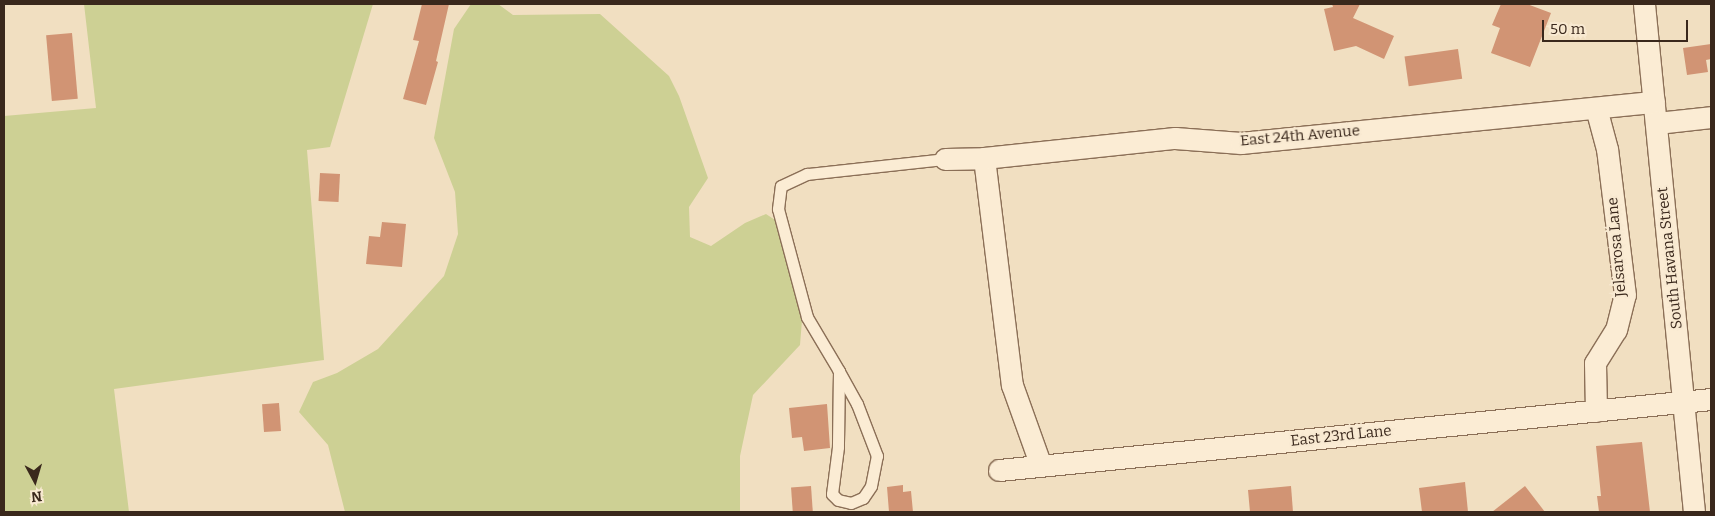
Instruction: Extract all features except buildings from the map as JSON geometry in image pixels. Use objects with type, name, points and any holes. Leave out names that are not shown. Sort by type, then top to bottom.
[{"type":"street","name":"South Havana Street","points":[[1644,4],[1694,512]]},
{"type":"street","name":"East 24th Avenue","points":[[945,159],[984,158],[1175,138],[1241,143],[1596,108],[1711,117]]},
{"type":"street","name":"Jelsarosa Lane","points":[[1596,108],[1607,149],[1625,295],[1616,330],[1595,363],[1596,411]]},
{"type":"street","points":[[984,158],[1012,384],[1041,466]]},
{"type":"street","name":"East 23rd Lane","points":[[999,470],[1711,400]]},
{"type":"lane","points":[[838,371],[838,447],[832,494],[838,500],[851,503],[863,498],[871,486],[877,456],[870,431],[838,371],[807,317],[797,287],[778,208],[781,186],[807,174],[945,159]]},
{"type":"green space","points":[[84,4],[373,4],[330,147],[307,150],[324,360],[114,389],[129,512],[4,512],[4,116],[96,108]]},
{"type":"green space","points":[[471,4],[498,4],[513,15],[600,14],[669,76],[679,96],[708,178],[689,207],[690,237],[711,246],[745,223],[766,214],[775,220],[802,320],[800,345],[753,395],[740,456],[740,512],[345,512],[328,445],[299,412],[313,382],[337,373],[378,349],[444,276],[458,234],[455,192],[434,138],[454,29]]}]
